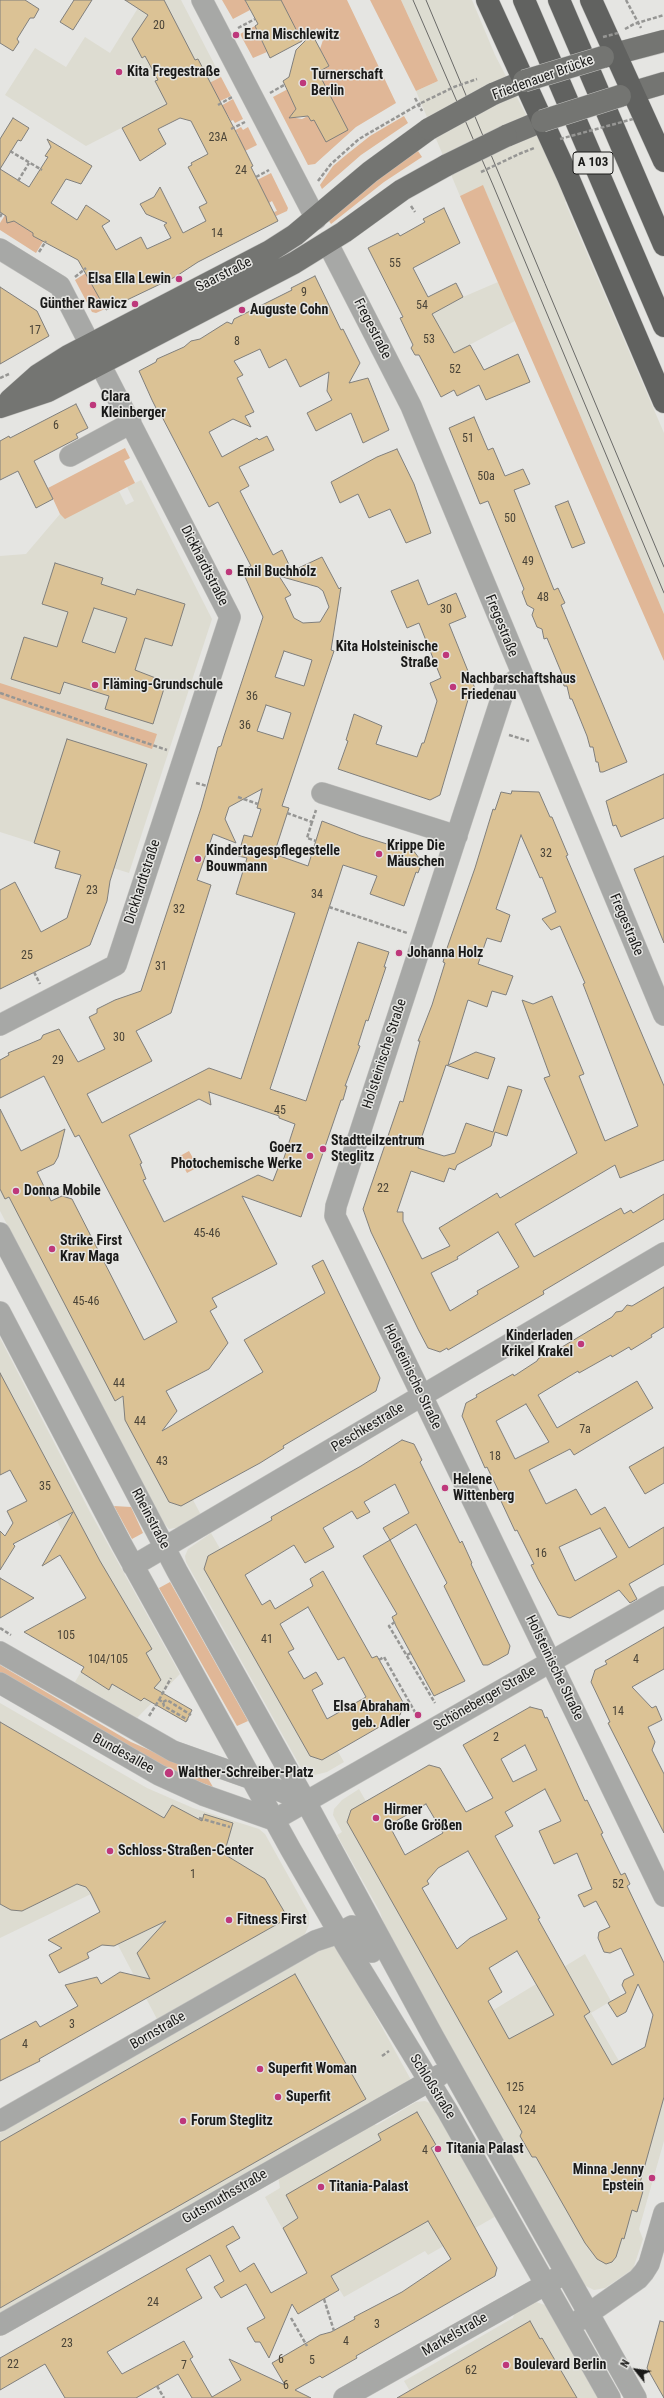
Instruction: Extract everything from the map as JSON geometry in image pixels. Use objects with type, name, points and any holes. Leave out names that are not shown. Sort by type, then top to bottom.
[{"type":"highway","points":[[487,0],[542,121],[558,146],[664,402]]},
{"type":"highway","name":"A 103","points":[[524,0],[664,326]]},
{"type":"highway","name":"A 103","points":[[559,0],[664,245]]},
{"type":"highway","points":[[591,0],[612,48],[626,94],[664,161]]},
{"type":"main road","name":"Friedenauer Brücke","points":[[426,121],[484,99],[524,81],[612,48],[664,41]]},
{"type":"main road","points":[[542,121],[664,83]]},
{"type":"main road","name":"Saarstraße","points":[[3,405],[38,375],[90,344],[270,251],[316,219],[426,121]]},
{"type":"main road","name":"Saarstraße","points":[[3,405],[48,391],[294,263],[402,190],[447,165],[542,121]]},
{"type":"street","points":[[202,0],[316,219]]},
{"type":"street","name":"Fregestraße","points":[[327,242],[405,393],[664,1015]]},
{"type":"street","name":"Dickhardtstraße","points":[[0,249],[60,286],[230,617],[116,965],[0,1025]]},
{"type":"street","points":[[70,456],[131,423]]},
{"type":"street","name":"Holsteinische Straße","points":[[522,676],[505,687],[335,1213],[336,1220],[664,1896]]},
{"type":"street","points":[[322,793],[457,836]]},
{"type":"street","name":"Rheinstraße","points":[[0,1233],[165,1548],[306,1802]]},
{"type":"street","name":"Peschkestraße","points":[[134,1566],[664,1253]]},
{"type":"street","points":[[0,1312],[134,1566],[252,1779],[306,1802]]},
{"type":"street","name":"Schöneberger Straße","points":[[306,1802],[664,1597]]},
{"type":"street","name":"Bundesallee","points":[[0,1652],[152,1741],[173,1751],[252,1779]]},
{"type":"street","name":"Bundesallee","points":[[0,1683],[159,1775],[203,1795],[274,1820]]},
{"type":"street","name":"Schloßstraße","points":[[252,1779],[339,1933],[429,2081],[610,2398]]},
{"type":"street","points":[[274,1820],[306,1802]]},
{"type":"street","name":"Schloßstraße","points":[[306,1802],[451,2069],[636,2398]]},
{"type":"street","points":[[315,1941],[318,1897]]},
{"type":"street","name":"Bornstraße","points":[[0,2121],[315,1941],[339,1933],[352,1926],[357,1927],[380,1966],[402,1980]]},
{"type":"street","name":"Gutsmuthsstraße","points":[[0,2325],[451,2069]]},
{"type":"street","points":[[569,2326],[589,2314],[638,2279],[644,2272],[649,2264],[664,2213]]},
{"type":"street","name":"Markelstraße","points":[[344,2398],[566,2273]]},
{"type":"path","points":[[626,0],[639,23]]},
{"type":"path","points":[[612,48],[639,23],[664,16]]},
{"type":"path","points":[[237,28],[255,19]]},
{"type":"path","points":[[314,186],[331,164],[359,139],[420,104],[454,87],[482,77]]},
{"type":"path","points":[[271,92],[284,85]]},
{"type":"path","points":[[218,105],[232,98]]},
{"type":"path","points":[[415,98],[420,104],[426,121]]},
{"type":"path","points":[[558,146],[633,119]]},
{"type":"path","points":[[231,129],[245,122]]},
{"type":"path","points":[[10,151],[42,170]]},
{"type":"path","points":[[476,175],[519,154]]},
{"type":"path","points":[[18,180],[29,162]]},
{"type":"path","points":[[256,177],[270,170]]},
{"type":"path","points":[[411,205],[415,212]]},
{"type":"path","points":[[0,217],[2,213]]},
{"type":"path","points":[[37,256],[46,241]]},
{"type":"path","points":[[72,280],[86,268]]},
{"type":"path","points":[[0,693],[173,752]]},
{"type":"path","points":[[506,735],[534,742]]},
{"type":"path","points":[[190,780],[207,786]]},
{"type":"path","points":[[316,841],[307,838],[322,793]]},
{"type":"path","points":[[238,797],[258,804]]},
{"type":"path","points":[[287,813],[312,822]]},
{"type":"path","points":[[329,907],[409,934]]},
{"type":"path","points":[[34,972],[42,988]]},
{"type":"path","points":[[395,1622],[389,1626],[435,1703]]},
{"type":"path","points":[[407,1655],[411,1653]]},
{"type":"path","points":[[379,1660],[384,1657],[416,1714]]},
{"type":"path","points":[[148,1717],[172,1678]]},
{"type":"path","points":[[159,1700],[163,1702],[164,1706],[188,1720]]},
{"type":"path","points":[[163,1702],[167,1700],[191,1714]]},
{"type":"path","points":[[199,1818],[230,1827]]},
{"type":"path","points":[[324,2299],[334,2331]]},
{"type":"path","points":[[291,2318],[307,2346]]},
{"type":"path","points":[[157,2386],[164,2398]]},
{"type":"shaded area","name":"Kita Fregestraße","points":[[143,0],[181,0],[221,77],[86,146],[5,95],[35,48],[66,67],[85,37],[110,53]]},
{"type":"shaded area","points":[[222,0],[245,0],[250,10],[233,19]]},
{"type":"shaded area","points":[[276,0],[347,0],[396,103],[356,127],[315,164],[308,165],[273,97],[288,89],[296,109],[294,112],[296,118],[302,119],[308,116],[311,121],[321,116],[317,73],[329,66],[320,49],[324,37],[317,28],[300,43],[296,36],[299,35],[282,3]]},
{"type":"shaded area","points":[[370,0],[401,0],[438,81],[416,91]]},
{"type":"shaded area","points":[[401,0],[472,0],[495,55],[548,157],[566,201],[565,202],[664,433],[664,614],[483,186],[460,196],[416,91],[438,81]]},
{"type":"shaded area","points":[[255,26],[267,52],[253,58],[240,34]]},
{"type":"shaded area","points":[[221,77],[231,96],[220,101],[207,84]]},
{"type":"shaded area","points":[[233,99],[243,119],[235,123],[233,120],[231,121],[227,114],[224,116],[219,107]]},
{"type":"shaded area","points":[[404,116],[408,123],[361,155],[322,189],[320,185],[333,166],[370,136]]},
{"type":"shaded area","points":[[241,127],[243,130],[248,127],[257,145],[243,152],[238,142],[240,140],[237,132],[232,132]]},
{"type":"shaded area","points":[[416,148],[422,157],[384,182],[331,224],[329,221],[379,176]]},
{"type":"shaded area","points":[[271,173],[288,208],[287,211],[276,216],[274,212],[277,211],[272,201],[269,203],[257,180]]},
{"type":"shaded area","points":[[483,185],[664,614],[664,661],[460,196]]},
{"type":"shaded area","points":[[5,215],[33,233],[33,236],[44,240],[36,253],[0,230],[0,223]]},
{"type":"shaded area","points":[[86,273],[106,305],[105,309],[96,313],[92,312],[75,280]]},
{"type":"shaded area","points":[[498,282],[515,321],[454,353],[419,355],[411,348],[413,344],[405,329],[463,297]]},
{"type":"shaded area","points":[[125,448],[130,458],[124,461],[135,483],[65,519],[60,514],[48,488]]},
{"type":"shaded area","name":"Fläming-Grundschule","points":[[141,480],[212,619],[129,873],[0,832],[0,556],[26,554],[60,514],[65,518],[119,491],[126,505],[134,501],[127,487]]},
{"type":"shaded area","points":[[0,683],[157,734],[152,749],[0,698]]},
{"type":"shaded area","points":[[0,1133],[201,1515],[181,1527],[169,1529],[163,1522],[0,1211]]},
{"type":"shaded area","points":[[189,1151],[198,1167],[187,1173],[178,1157]]},
{"type":"shaded area","points":[[0,1338],[90,1512],[180,1674],[137,1718],[75,1682],[102,1636],[66,1538],[0,1413]]},
{"type":"shaded area","points":[[114,1506],[131,1507],[143,1533],[132,1539]]},
{"type":"shaded area","points":[[211,1533],[344,1762],[327,1772],[315,1775],[306,1772],[300,1766],[186,1562],[185,1556],[188,1549]]},
{"type":"shaded area","points":[[170,1582],[248,1721],[237,1726],[159,1588]]},
{"type":"shaded area","points":[[0,1665],[131,1742],[206,1775],[213,1787],[174,1772],[0,1673]]},
{"type":"shaded area","name":"Schloss-Straßen-Center","points":[[0,1703],[147,1788],[193,1808],[259,1829],[265,1834],[309,1913],[309,1925],[304,1936],[158,2021],[91,1894],[0,1938]]},
{"type":"shaded area","points":[[359,1789],[487,2014],[585,1954],[611,2001],[591,2013],[626,2073],[664,2066],[664,2141],[639,2229],[643,2239],[633,2269],[605,2288],[594,2290],[582,2284],[390,1942],[380,1912],[337,1835],[342,1832],[333,1815],[334,1809],[342,1800]]},
{"type":"shaded area","name":"Forum Steglitz","points":[[336,1944],[411,2080],[0,2316],[0,2133],[326,1947]]},
{"type":"shaded area","name":"Titania-Palast","points":[[425,2101],[432,2104],[498,2215],[428,2255],[425,2251],[344,2297],[319,2255],[307,2249],[297,2255],[265,2197],[280,2188],[278,2176],[373,2124],[377,2125],[416,2102]]},
{"type":"shaded area","name":"Boulevard Berlin","points":[[536,2302],[548,2306],[601,2398],[414,2398],[404,2381],[513,2318],[515,2310]]},
{"type":"building","points":[[0,0],[25,0],[39,9],[34,18],[30,18],[17,39],[19,42],[13,51],[0,43]]},
{"type":"building","points":[[74,0],[92,0],[73,30],[60,22]]},
{"type":"building","points":[[125,0],[164,0],[195,60],[198,59],[234,128],[253,166],[251,167],[278,221],[198,262],[175,277],[106,310],[78,260],[33,236],[33,233],[14,221],[7,223],[6,216],[0,212],[0,169],[29,187],[48,157],[45,156],[51,147],[47,139],[92,166],[81,184],[66,179],[51,203],[77,220],[86,205],[110,221],[102,226],[116,250],[141,237],[147,249],[171,238],[164,225],[167,223],[146,214],[140,204],[154,197],[160,187],[183,233],[206,221],[199,207],[207,203],[188,167],[192,165],[191,163],[208,154],[191,121],[180,118],[158,129],[166,144],[140,161],[122,128],[167,104],[155,81],[158,80],[145,56],[142,58],[132,39],[148,15]]},
{"type":"building","points":[[245,0],[281,0],[302,41],[270,58],[255,26],[258,24]]},
{"type":"building","name":"Turnerschaft Berlin","points":[[312,34],[329,66],[318,72],[348,130],[326,142],[314,120],[311,121],[308,116],[289,118],[296,109],[283,81],[289,77],[296,50]]},
{"type":"building","points":[[13,118],[29,128],[21,141],[18,140],[0,169],[0,139]]},
{"type":"building","points":[[444,208],[460,243],[413,268],[428,297],[456,283],[463,297],[432,314],[454,353],[470,345],[484,370],[518,354],[530,382],[486,400],[479,385],[457,396],[454,390],[441,397],[419,355],[415,355],[411,348],[413,345],[400,318],[403,317],[368,248],[398,233],[400,236],[425,222],[423,219]]},
{"type":"building","points":[[315,276],[341,330],[343,329],[360,363],[349,383],[368,378],[389,430],[363,443],[351,413],[316,431],[307,413],[332,400],[327,391],[329,372],[300,387],[286,359],[269,368],[260,349],[234,361],[243,375],[237,378],[254,412],[245,416],[251,427],[233,419],[209,432],[222,457],[257,438],[259,440],[267,436],[274,450],[239,467],[249,486],[240,491],[273,555],[282,550],[292,571],[322,557],[339,589],[341,587],[331,650],[334,651],[282,806],[289,808],[274,854],[308,866],[322,821],[361,836],[400,848],[401,846],[413,850],[422,862],[418,873],[416,872],[404,906],[370,894],[377,876],[343,865],[270,1089],[306,1101],[358,942],[389,952],[384,967],[386,967],[368,1021],[366,1020],[358,1045],[360,1046],[345,1086],[347,1086],[343,1100],[341,1100],[301,1217],[242,1196],[277,1264],[212,1298],[217,1307],[210,1311],[228,1343],[209,1369],[166,1391],[177,1411],[162,1431],[263,1372],[244,1340],[325,1293],[312,1266],[323,1260],[380,1378],[376,1391],[283,1446],[284,1448],[260,1463],[181,1506],[169,1502],[125,1420],[123,1396],[115,1401],[9,1197],[5,1199],[0,1189],[0,1109],[21,1151],[65,1129],[58,1157],[54,1164],[37,1172],[51,1201],[62,1196],[72,1199],[144,1340],[177,1322],[79,1135],[75,1137],[44,1076],[0,1098],[0,1060],[9,1055],[8,1053],[41,1039],[43,1035],[59,1029],[78,1062],[105,1049],[89,1017],[97,1013],[97,1009],[115,1000],[141,991],[201,808],[218,747],[221,746],[263,617],[242,570],[251,566],[218,502],[209,507],[160,413],[159,414],[139,371],[156,362],[157,359],[184,347],[191,341],[200,339],[227,322],[232,324],[234,319],[292,290],[291,288]],"holes":[[[279,576],[318,587],[323,591],[329,607],[320,622],[303,623],[294,618],[285,598],[291,595]],[[284,651],[312,660],[304,686],[275,677]],[[266,705],[291,713],[283,739],[257,731]],[[262,789],[257,808],[261,809],[252,837],[244,835],[238,856],[247,858],[236,894],[295,913],[241,1079],[209,1068],[102,1123],[87,1094],[152,1061],[136,1031],[171,1013],[211,885],[197,880],[213,834],[236,843],[225,819],[229,807]],[[209,1092],[279,1116],[279,1118],[295,1124],[282,1164],[280,1163],[273,1181],[258,1175],[164,1222],[143,1180],[146,1179],[140,1164],[142,1163],[129,1135],[199,1099],[211,1105]]]},
{"type":"building","points":[[0,287],[37,311],[49,336],[0,364]]},
{"type":"building","points":[[76,404],[88,428],[76,434],[78,438],[34,461],[53,499],[36,508],[18,471],[0,480],[0,441],[9,436],[10,438]]},
{"type":"building","points":[[474,417],[488,450],[493,448],[505,476],[523,469],[530,484],[514,490],[554,590],[558,588],[565,603],[561,605],[627,762],[603,772],[600,772],[593,747],[590,747],[572,699],[570,699],[567,686],[564,686],[562,674],[547,638],[544,639],[542,629],[537,627],[532,615],[534,609],[527,605],[522,592],[524,589],[488,501],[480,504],[449,428]]},
{"type":"building","points":[[397,449],[414,484],[431,533],[406,543],[390,509],[369,518],[358,494],[340,503],[331,482],[377,457]]},
{"type":"building","points":[[568,501],[585,543],[572,548],[555,506]]},
{"type":"building","points":[[55,563],[103,578],[101,584],[135,595],[137,589],[185,604],[172,646],[145,638],[135,670],[166,682],[153,724],[105,709],[109,696],[64,682],[60,694],[11,679],[24,637],[57,647],[68,612],[42,604]],"holes":[[[94,608],[127,618],[115,653],[82,642]]]},
{"type":"building","points":[[418,580],[428,605],[456,593],[466,617],[449,624],[476,691],[470,693],[440,795],[430,800],[338,769],[348,741],[346,740],[354,714],[382,726],[376,744],[417,757],[422,743],[424,743],[437,701],[430,683],[441,678],[419,623],[407,628],[391,591]]},
{"type":"building","points":[[67,739],[147,764],[110,881],[107,901],[90,945],[0,989],[0,890],[15,882],[41,932],[67,918],[81,875],[55,868],[60,851],[34,843]]},
{"type":"building","points":[[664,774],[664,818],[621,837],[616,825],[613,826],[606,801]]},
{"type":"building","points":[[512,791],[539,792],[550,817],[552,817],[568,855],[566,856],[664,1086],[664,1160],[620,1178],[615,1165],[515,1224],[534,1257],[621,1208],[624,1214],[631,1210],[633,1213],[664,1194],[664,1219],[543,1291],[544,1294],[448,1350],[447,1348],[440,1352],[428,1348],[371,1232],[363,1209],[400,1101],[403,1102],[420,1041],[418,1041],[432,1005],[445,963],[443,962],[446,951],[475,868],[493,809],[495,810],[501,792],[511,794]],"holes":[[[521,835],[540,878],[542,877],[556,912],[542,919],[551,930],[560,926],[585,983],[583,984],[638,1126],[605,1141],[579,1076],[584,1074],[552,996],[533,1004],[522,1000],[550,1076],[544,1078],[577,1153],[500,1198],[497,1193],[439,1228],[450,1246],[422,1259],[403,1221],[403,1212],[397,1212],[411,1171],[444,1182],[449,1168],[455,1170],[457,1165],[491,1146],[495,1132],[507,1136],[522,1090],[508,1086],[493,1132],[466,1123],[455,1153],[444,1156],[418,1148],[446,1065],[488,1079],[495,1058],[476,1052],[448,1065],[468,1000],[487,1007],[492,991],[506,995],[513,976],[478,964],[487,938],[501,942],[510,915],[496,909]],[[498,1232],[519,1267],[477,1291],[478,1294],[450,1311],[431,1273],[458,1259],[457,1257]]]},
{"type":"building","points":[[664,856],[664,943],[634,869]]},
{"type":"building","points":[[664,1287],[664,1327],[651,1335],[652,1337],[631,1350],[629,1347],[612,1357],[611,1355],[579,1373],[578,1371],[538,1395],[557,1428],[637,1381],[653,1408],[574,1455],[570,1449],[529,1470],[546,1504],[576,1489],[591,1515],[605,1507],[629,1548],[664,1527],[664,1564],[629,1584],[637,1599],[630,1603],[619,1590],[570,1618],[558,1615],[538,1579],[531,1565],[534,1564],[517,1530],[515,1531],[501,1501],[503,1500],[487,1467],[485,1468],[462,1416],[466,1403],[477,1397],[476,1395],[513,1374],[514,1376],[545,1354],[547,1356],[612,1317],[616,1312],[622,1311],[627,1305],[632,1306]],"holes":[[[526,1404],[549,1442],[515,1459],[496,1421]],[[600,1528],[617,1557],[575,1581],[559,1547]]]},
{"type":"building","points":[[0,1373],[100,1561],[152,1649],[146,1653],[161,1680],[154,1688],[192,1710],[186,1722],[144,1698],[141,1701],[112,1684],[109,1690],[81,1672],[84,1667],[24,1632],[86,1598],[60,1555],[42,1566],[73,1512],[13,1544],[15,1546],[0,1570],[0,1531],[5,1536],[13,1523],[7,1511],[27,1501],[10,1470],[0,1475]]},
{"type":"building","points":[[402,1440],[414,1444],[422,1460],[420,1462],[460,1543],[462,1541],[472,1563],[471,1564],[510,1646],[508,1654],[488,1665],[483,1665],[444,1586],[447,1583],[416,1524],[390,1540],[383,1528],[409,1513],[395,1484],[364,1502],[370,1512],[357,1519],[352,1511],[323,1528],[334,1547],[305,1563],[294,1545],[245,1575],[262,1605],[270,1600],[275,1609],[313,1586],[310,1579],[323,1571],[372,1658],[377,1656],[404,1704],[400,1715],[322,1760],[310,1756],[204,1569],[208,1556],[272,1520],[271,1517],[361,1466]],"holes":[[[308,1607],[338,1660],[344,1657],[366,1697],[327,1719],[312,1690],[323,1684],[316,1672],[304,1679],[288,1652],[294,1649],[280,1624]]]},
{"type":"building","points":[[664,1447],[664,1483],[645,1494],[629,1467]]},
{"type":"building","points":[[390,1540],[465,1681],[434,1696],[396,1626],[392,1617],[397,1614],[363,1556]]},
{"type":"building","points":[[0,1578],[34,1598],[0,1618]]},
{"type":"building","points":[[664,1627],[664,1669],[632,1687],[652,1708],[656,1706],[662,1720],[648,1727],[655,1742],[652,1750],[664,1774],[664,1833],[608,1723],[610,1722],[591,1682],[595,1670],[607,1664],[605,1661]]},
{"type":"building","points":[[530,1707],[542,1710],[545,1718],[547,1717],[585,1801],[587,1800],[603,1833],[601,1834],[621,1875],[625,1873],[630,1884],[627,1886],[664,1963],[664,2097],[638,2190],[643,2191],[637,2212],[632,2210],[624,2239],[622,2238],[616,2257],[612,2262],[606,2264],[597,2259],[585,2243],[536,2157],[532,2157],[520,2136],[522,2132],[347,1822],[351,1810],[429,1765],[440,1768],[466,1812],[493,1798],[463,1745]],"holes":[[[525,1745],[537,1770],[513,1782],[501,1759]],[[545,1789],[561,1821],[539,1831],[554,1864],[577,1853],[592,1889],[578,1895],[584,1907],[596,1901],[610,1927],[599,1932],[598,1938],[604,1952],[610,1953],[621,1948],[634,1975],[624,1980],[622,1985],[626,1993],[608,2003],[617,2017],[626,2012],[638,1984],[653,2015],[645,2047],[612,2065],[584,2016],[590,2012],[538,1919],[540,1918],[495,1836],[513,1826],[505,1812]],[[426,1804],[443,1833],[405,1855],[389,1825]],[[468,1851],[507,1919],[470,1938],[457,1949],[422,1888],[429,1884],[427,1881],[438,1868]],[[517,1951],[554,2015],[509,2039],[488,2001],[502,1992],[489,1968]]]},
{"type":"building","name":"Schloss-Straßen-Center","points":[[0,1722],[164,1818],[172,1805],[202,1821],[204,1814],[233,1823],[224,1854],[265,1879],[288,1918],[39,2059],[40,2061],[0,2081],[0,2040],[36,2021],[40,2027],[78,2006],[65,1985],[97,1977],[101,1984],[120,1972],[150,1979],[137,1953],[166,1921],[114,1946],[102,1945],[87,1953],[89,1958],[59,1973],[49,1955],[62,1948],[48,1940],[100,1912],[86,1887],[77,1884],[22,1911],[11,1910],[0,1904]]},
{"type":"building","name":"Forum Steglitz","points":[[295,1974],[366,2099],[0,2308],[0,2142]]},
{"type":"building","points":[[417,2112],[436,2145],[431,2148],[497,2268],[495,2276],[356,2356],[357,2358],[322,2378],[320,2376],[295,2390],[311,2398],[192,2398],[178,2374],[136,2398],[65,2398],[45,2364],[0,2390],[0,2358],[233,2226],[240,2238],[226,2246],[240,2272],[254,2263],[271,2293],[307,2273],[283,2228],[298,2218],[286,2195],[381,2140],[378,2134]],"holes":[[[428,2221],[451,2259],[402,2292],[354,2317],[355,2319],[331,2332],[320,2335],[272,2363],[285,2385],[229,2359],[241,2380],[212,2397],[190,2359],[193,2357],[184,2341],[122,2374],[107,2352],[202,2298],[186,2269],[210,2255],[224,2281],[214,2287],[221,2298],[246,2284],[265,2318],[247,2328],[255,2342],[260,2342],[269,2358],[292,2304],[298,2314],[339,2290],[331,2276]]]},
{"type":"building","name":"Boulevard Berlin","points":[[530,2321],[540,2339],[542,2338],[577,2398],[397,2398]]},
{"type":"building","points":[[660,2321],[664,2322],[664,2398],[647,2368]]},
{"type":"tram line","points":[[413,0],[493,185],[664,593]]},
{"type":"tram line","points":[[426,0],[664,567]]},
{"type":"place","name":"Erna Mischlewitz","points":[[236,35]]},
{"type":"place","name":"Kita Fregestraße","points":[[119,72]]},
{"type":"place","name":"Turnerschaft Berlin","points":[[303,83]]},
{"type":"place","name":"Elsa Ella Lewin","points":[[179,279]]},
{"type":"place","name":"Günther Rawicz","points":[[135,304]]},
{"type":"place","name":"Auguste Cohn","points":[[242,310]]},
{"type":"place","name":"Clara Kleinberger","points":[[93,405]]},
{"type":"place","name":"Emil Buchholz","points":[[229,572]]},
{"type":"place","name":"Kita Holsteinische Straße","points":[[446,655]]},
{"type":"place","name":"Fläming-Grundschule","points":[[95,685]]},
{"type":"place","name":"Nachbarschaftshaus Friedenau","points":[[453,687]]},
{"type":"place","name":"Krippe Die Mäuschen","points":[[379,854]]},
{"type":"place","name":"Kindertagespflegestelle Bouwmann","points":[[198,859]]},
{"type":"place","name":"Johanna Holz","points":[[399,953]]},
{"type":"place","name":"Stadtteilzentrum Steglitz","points":[[323,1149]]},
{"type":"place","name":"Goerz Photochemische Werke","points":[[310,1156]]},
{"type":"place","name":"Donna Mobile","points":[[16,1191]]},
{"type":"place","name":"Strike First Krav Maga","points":[[52,1249]]},
{"type":"place","name":"Kinderladen Krikel Krakel","points":[[581,1344]]},
{"type":"place","name":"Helene Wittenberg","points":[[445,1488]]},
{"type":"place","name":"Elsa Abraham geb. Adler","points":[[418,1715]]},
{"type":"place","name":"Walther-Schreiber-Platz","points":[[169,1773]]},
{"type":"place","name":"Hirmer Große Größen","points":[[376,1818]]},
{"type":"place","name":"Schloss-Straßen-Center","points":[[110,1851]]},
{"type":"place","name":"Fitness First","points":[[229,1920]]},
{"type":"place","name":"Superfit Woman","points":[[260,2069]]},
{"type":"place","name":"Superfit","points":[[278,2097]]},
{"type":"place","name":"Forum Steglitz","points":[[183,2121]]},
{"type":"place","name":"Titania Palast","points":[[438,2149]]},
{"type":"place","name":"Minna Jenny Epstein","points":[[652,2178]]},
{"type":"place","name":"Titania-Palast","points":[[321,2187]]},
{"type":"place","name":"Boulevard Berlin","points":[[506,2365]]}]
